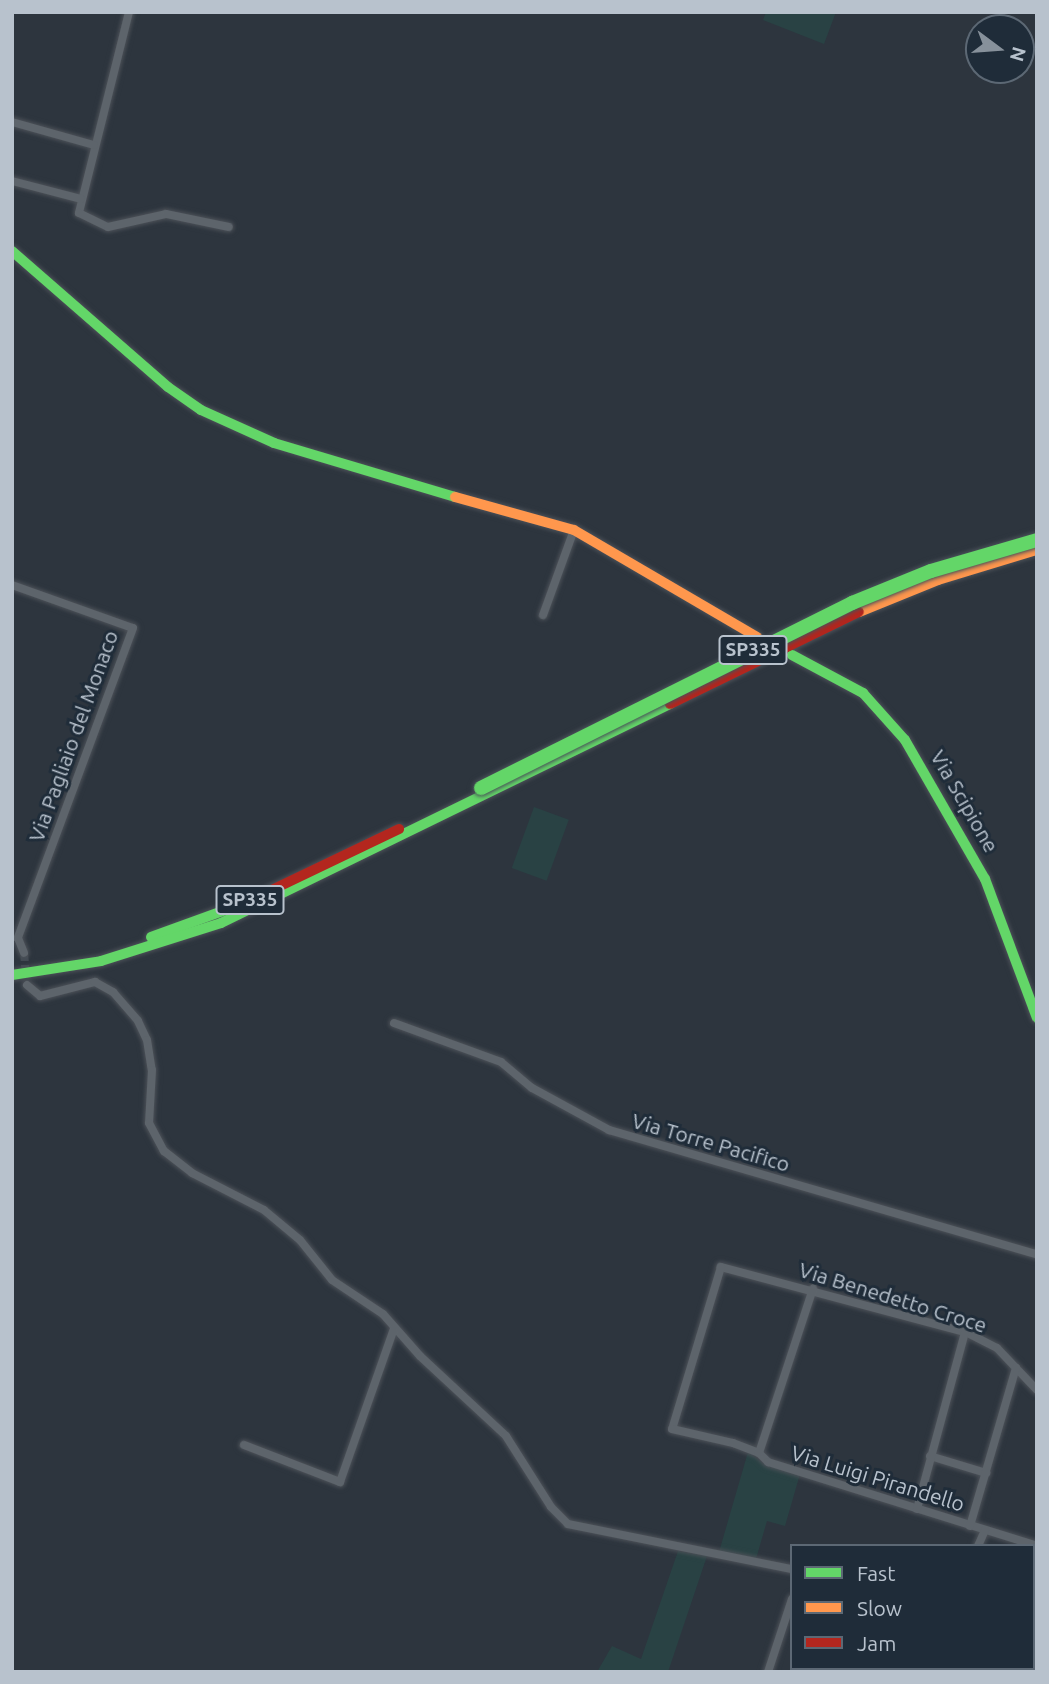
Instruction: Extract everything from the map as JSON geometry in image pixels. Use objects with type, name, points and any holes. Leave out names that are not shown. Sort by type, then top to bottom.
[{"type":"main road","points":[[12,251],[168,387],[201,411],[311,455],[574,530],[757,637]]},
{"type":"main road","name":"SP335","points":[[12,975],[101,961],[184,937],[297,890],[852,603],[931,571],[1035,547]]},
{"type":"main road","name":"Via Scipione","points":[[792,655],[863,693],[905,740],[985,880],[1037,1018]]},
{"type":"main road","name":"SP335","points":[[12,965],[106,950],[187,926],[473,799]]},
{"type":"street","points":[[129,12],[79,213],[108,228],[166,214],[229,227]]},
{"type":"street","points":[[12,122],[94,145]]},
{"type":"street","points":[[12,181],[81,199]]},
{"type":"street","points":[[543,615],[574,530]]},
{"type":"street","name":"Via Pagliaio del Monaco","points":[[12,585],[133,628],[15,939]]},
{"type":"street","points":[[15,939],[24,953]]},
{"type":"street","points":[[27,985],[40,996],[94,982],[113,992],[138,1021],[146,1040],[152,1070],[149,1123],[164,1151],[192,1173],[264,1210],[300,1240],[332,1280],[383,1314],[394,1329],[506,1436],[551,1507],[568,1524],[790,1569]]},
{"type":"street","name":"Via Torre Pacifico","points":[[394,1023],[501,1062],[542,1094],[609,1130],[1037,1254]]},
{"type":"street","name":"Via Benedetto Croce","points":[[672,1429],[721,1267],[813,1289],[965,1332],[997,1348],[1037,1390]]},
{"type":"street","points":[[759,1452],[813,1289]]},
{"type":"street","points":[[244,1445],[340,1482],[394,1329]]},
{"type":"street","points":[[917,1509],[965,1332]]},
{"type":"street","points":[[970,1526],[1016,1368]]},
{"type":"street","name":"Via Luigi Pirandello","points":[[672,1429],[759,1452],[768,1462],[1023,1544]]},
{"type":"street","points":[[930,1456],[986,1473]]},
{"type":"street","points":[[979,1544],[985,1531]]},
{"type":"street","points":[[768,1672],[790,1605]]},
{"type":"green space","points":[[766,12],[836,12],[824,44],[763,20]]},
{"type":"green space","points":[[534,807],[569,820],[547,881],[512,868]]},
{"type":"green space","points":[[748,1452],[764,1464],[800,1474],[785,1526],[767,1521],[756,1559],[719,1552]]},
{"type":"green space","points":[[678,1551],[707,1556],[668,1672],[597,1672],[612,1646],[641,1659]]},
{"type":"tunnel","points":[[24,953],[26,975]]},
{"type":"traffic: fast","points":[[12,251],[168,387],[201,410],[274,443],[455,497]]},
{"type":"traffic: fast","points":[[481,788],[852,603],[931,571],[1037,540]]},
{"type":"traffic: fast","points":[[792,655],[863,693],[905,740],[985,879],[1037,1018]]},
{"type":"traffic: fast","points":[[12,975],[101,961],[221,923],[670,704]]},
{"type":"traffic: fast","points":[[151,937],[234,907]]},
{"type":"traffic: slow","points":[[455,497],[574,530],[757,637]]},
{"type":"traffic: slow","points":[[859,612],[938,580],[1037,550]]},
{"type":"traffic: jam","points":[[670,704],[859,612]]},
{"type":"traffic: jam","points":[[253,899],[399,829]]}]
